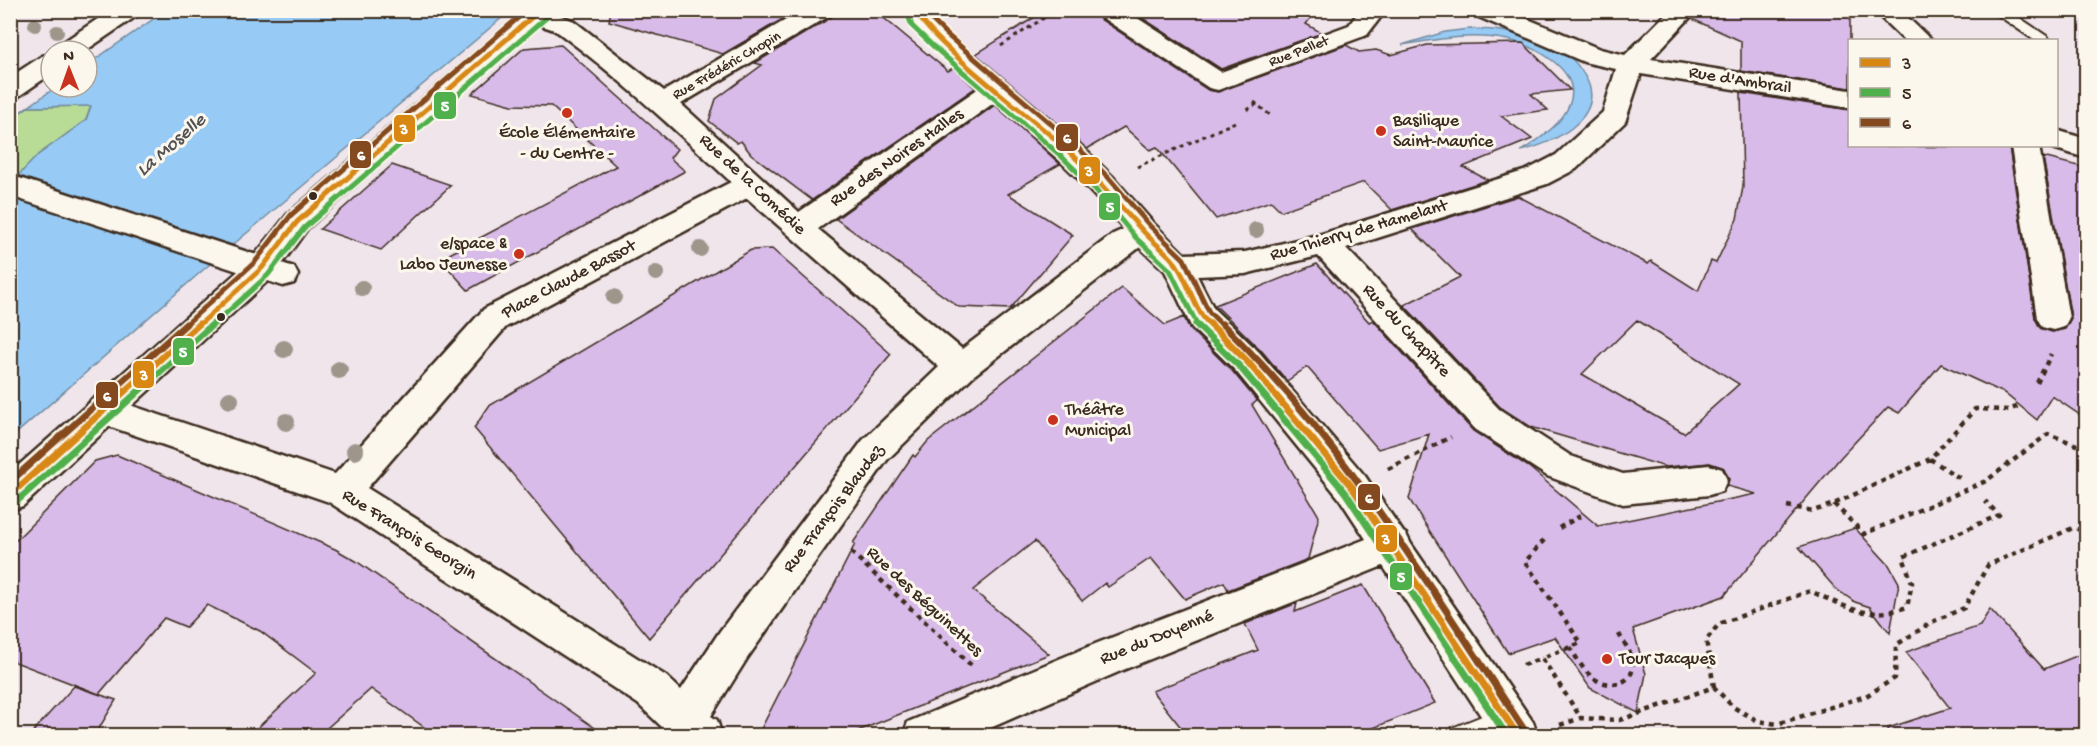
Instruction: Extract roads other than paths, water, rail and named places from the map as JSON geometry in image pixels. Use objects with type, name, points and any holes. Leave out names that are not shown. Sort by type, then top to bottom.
[{"type":"street","points":[[86,39],[129,10]]},
{"type":"street","name":"Rue Frédéric Chopin","points":[[663,104],[822,10]]},
{"type":"street","points":[[916,10],[919,20],[969,66],[1066,148],[1120,202],[1143,231],[1177,265],[1202,317],[1247,361],[1352,487],[1393,545],[1512,727]]},
{"type":"street","name":"Rue Pellet","points":[[1107,10],[1218,82],[1358,30],[1374,10]]},
{"type":"street","name":"Rue d'Ambrail","points":[[1483,10],[1593,56],[1848,99]]},
{"type":"street","points":[[1631,64],[1685,10]]},
{"type":"street","points":[[1885,10],[1917,39]]},
{"type":"street","points":[[10,495],[103,410],[273,271],[297,222],[538,13]]},
{"type":"street","name":"Rue de la Comédie","points":[[538,13],[566,26],[663,104],[798,228],[961,367]]},
{"type":"street","points":[[10,60],[39,65]]},
{"type":"street","name":"Rue Thierry de Hamelant","points":[[1177,265],[1245,264],[1324,244],[1537,177],[1566,162],[1615,116],[1631,64]]},
{"type":"street","points":[[10,90],[39,71]]},
{"type":"street","name":"Rue des Noires Halles","points":[[798,228],[995,88]]},
{"type":"street","points":[[2058,140],[2086,149]]},
{"type":"street","points":[[2025,147],[2053,318]]},
{"type":"street","name":"Place Claude Bassot","points":[[342,491],[495,318],[750,184]]},
{"type":"street","points":[[10,185],[273,271]]},
{"type":"street","name":"Rue François Blaudez","points":[[689,731],[734,644],[875,450],[961,367],[1125,242],[1143,231]]},
{"type":"street","name":"Rue du Chapître","points":[[1324,244],[1487,419],[1559,466],[1623,489],[1709,480]]},
{"type":"street","name":"Rue François Georgin","points":[[103,410],[147,423],[342,491],[652,690],[689,731]]},
{"type":"street","name":"Rue du Doyenné","points":[[923,735],[1109,657],[1393,545]]},
{"type":"lane","points":[[1999,11],[2041,39]]},
{"type":"lane","points":[[1461,735],[1512,727]]},
{"type":"water","name":"La Moselle","points":[[165,11],[510,11],[203,270],[11,438],[10,184],[38,155],[86,120],[91,106],[28,107],[39,99],[99,99],[99,57]]},
{"type":"water","points":[[1469,29],[1516,34],[1558,49],[1568,55],[1586,78],[1591,92],[1589,105],[1583,116],[1561,135],[1521,151],[1557,123],[1566,112],[1571,100],[1571,87],[1566,74],[1553,61],[1526,45],[1495,38],[1455,38],[1402,45],[1445,32]]},
{"type":"place","name":"École Élémentaire - du Centre -","points":[[567,113]]},
{"type":"place","name":"Basilique Saint-Maurice","points":[[1381,131]]},
{"type":"place","name":"e/space & Labo Jeunesse","points":[[519,254]]},
{"type":"place","name":"Théâtre Municipal","points":[[1053,420]]},
{"type":"place","name":"Tour Jacques","points":[[1607,659]]}]
